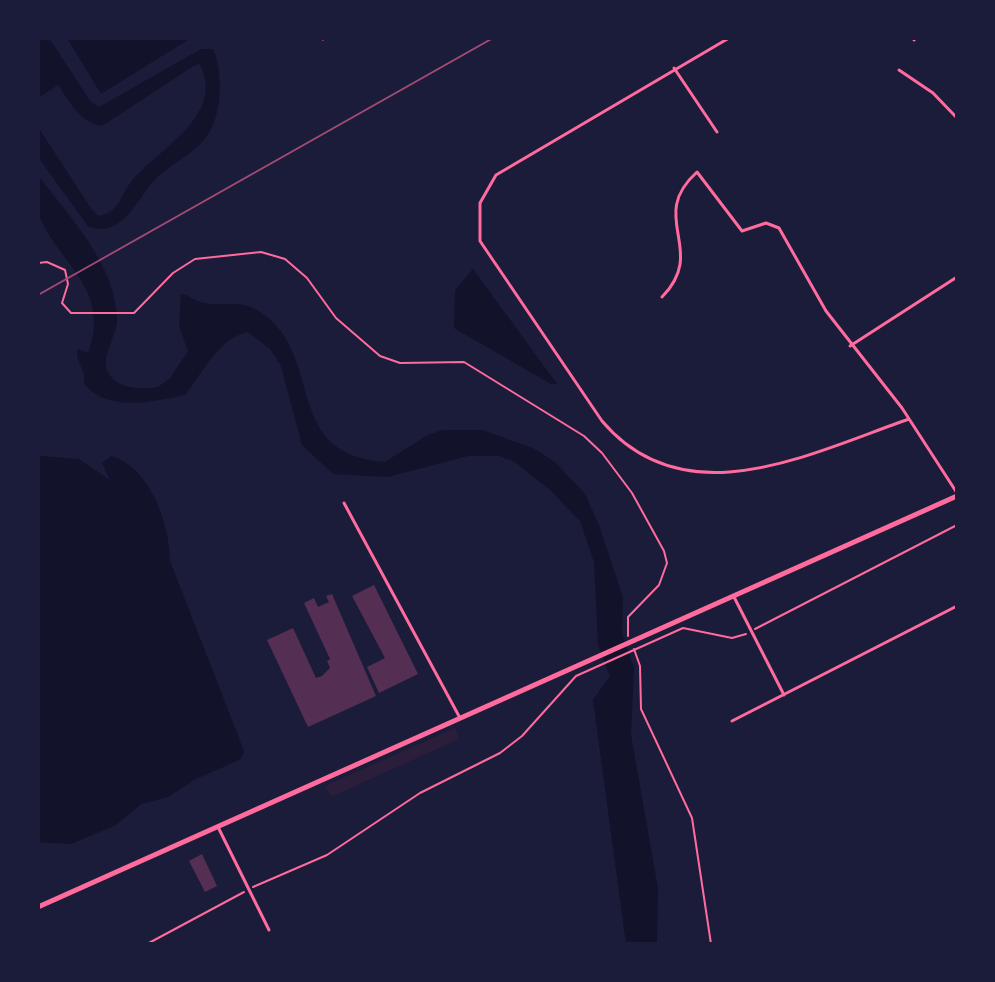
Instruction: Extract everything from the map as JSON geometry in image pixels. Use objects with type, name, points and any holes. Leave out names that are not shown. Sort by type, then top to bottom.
[{"type":"main road","points":[[38,907],[734,597],[957,494]]},
{"type":"street","points":[[729,38],[496,175],[483,193],[477,214],[485,251],[602,421],[624,442],[657,461],[700,473],[734,474],[772,466],[909,419]]},
{"type":"street","points":[[674,68],[717,132]]},
{"type":"street","points":[[899,70],[933,93],[957,118]]},
{"type":"street","points":[[662,297],[672,287],[682,266],[683,246],[673,214],[676,202],[697,172],[742,231],[766,223],[779,228],[850,346],[909,419],[957,494]]},
{"type":"street","points":[[850,346],[957,277]]},
{"type":"street","points":[[344,503],[460,718]]},
{"type":"street","points":[[734,597],[784,695]]},
{"type":"street","points":[[732,721],[957,606]]},
{"type":"street","points":[[218,827],[269,930]]},
{"type":"path","points":[[38,263],[62,267],[68,280],[62,303],[68,311],[76,314],[123,314],[134,313],[184,264],[239,252],[261,252],[285,259],[297,267],[336,318],[389,361],[464,362],[535,405],[584,436],[602,453],[632,493],[664,551],[664,577],[635,607],[627,623]]},
{"type":"path","points":[[147,944],[249,889],[327,855],[420,793],[500,753],[522,736],[576,676],[689,627],[740,638],[957,525]]},
{"type":"path","points":[[640,666],[641,709],[692,818],[711,944]]},
{"type":"shaded area","points":[[49,38],[91,102],[99,107],[201,49],[213,49],[217,59],[219,98],[214,123],[208,134],[157,177],[125,217],[108,228],[88,226],[38,157],[38,127],[90,207],[98,216],[105,214],[115,208],[131,182],[185,131],[196,116],[204,100],[206,83],[200,64],[102,126],[81,116],[58,85],[38,98],[38,42]]},
{"type":"shaded area","points":[[67,38],[191,38],[101,94]]},
{"type":"shaded area","points":[[38,175],[76,224],[108,278],[117,318],[106,366],[117,382],[130,387],[152,388],[170,378],[188,351],[179,326],[181,294],[204,303],[247,306],[276,326],[290,348],[316,420],[330,440],[351,455],[385,462],[426,436],[442,430],[482,430],[533,448],[555,462],[585,494],[599,525],[623,597],[622,632],[634,668],[631,735],[658,889],[657,944],[626,944],[593,700],[610,676],[598,645],[594,562],[580,521],[550,490],[515,462],[499,456],[468,456],[388,477],[333,474],[302,445],[281,366],[270,349],[248,332],[220,348],[185,395],[131,403],[105,399],[94,393],[84,384],[77,349],[88,353],[94,330],[93,310],[79,276],[56,246],[38,212]]},
{"type":"shaded area","points":[[473,269],[557,384],[551,384],[454,328],[455,290]]},
{"type":"shaded area","points":[[41,456],[79,459],[110,480],[102,463],[111,456],[125,462],[147,484],[162,514],[170,561],[244,751],[241,759],[194,780],[168,797],[141,804],[116,825],[71,844],[38,842],[38,459]]},
{"type":"shaded area","points":[[455,728],[459,739],[331,797],[325,786]]},
{"type":"building","points":[[374,585],[418,674],[379,693],[367,667],[385,658],[352,596]]},
{"type":"building","points":[[332,594],[376,696],[308,727],[267,640],[293,628],[316,678],[322,676],[330,668],[327,661],[330,659],[304,603],[314,598],[318,607],[329,602],[326,596]]},
{"type":"building","points":[[202,854],[217,886],[205,892],[189,861]]},
{"type":"railway","points":[[38,295],[493,38]]}]
